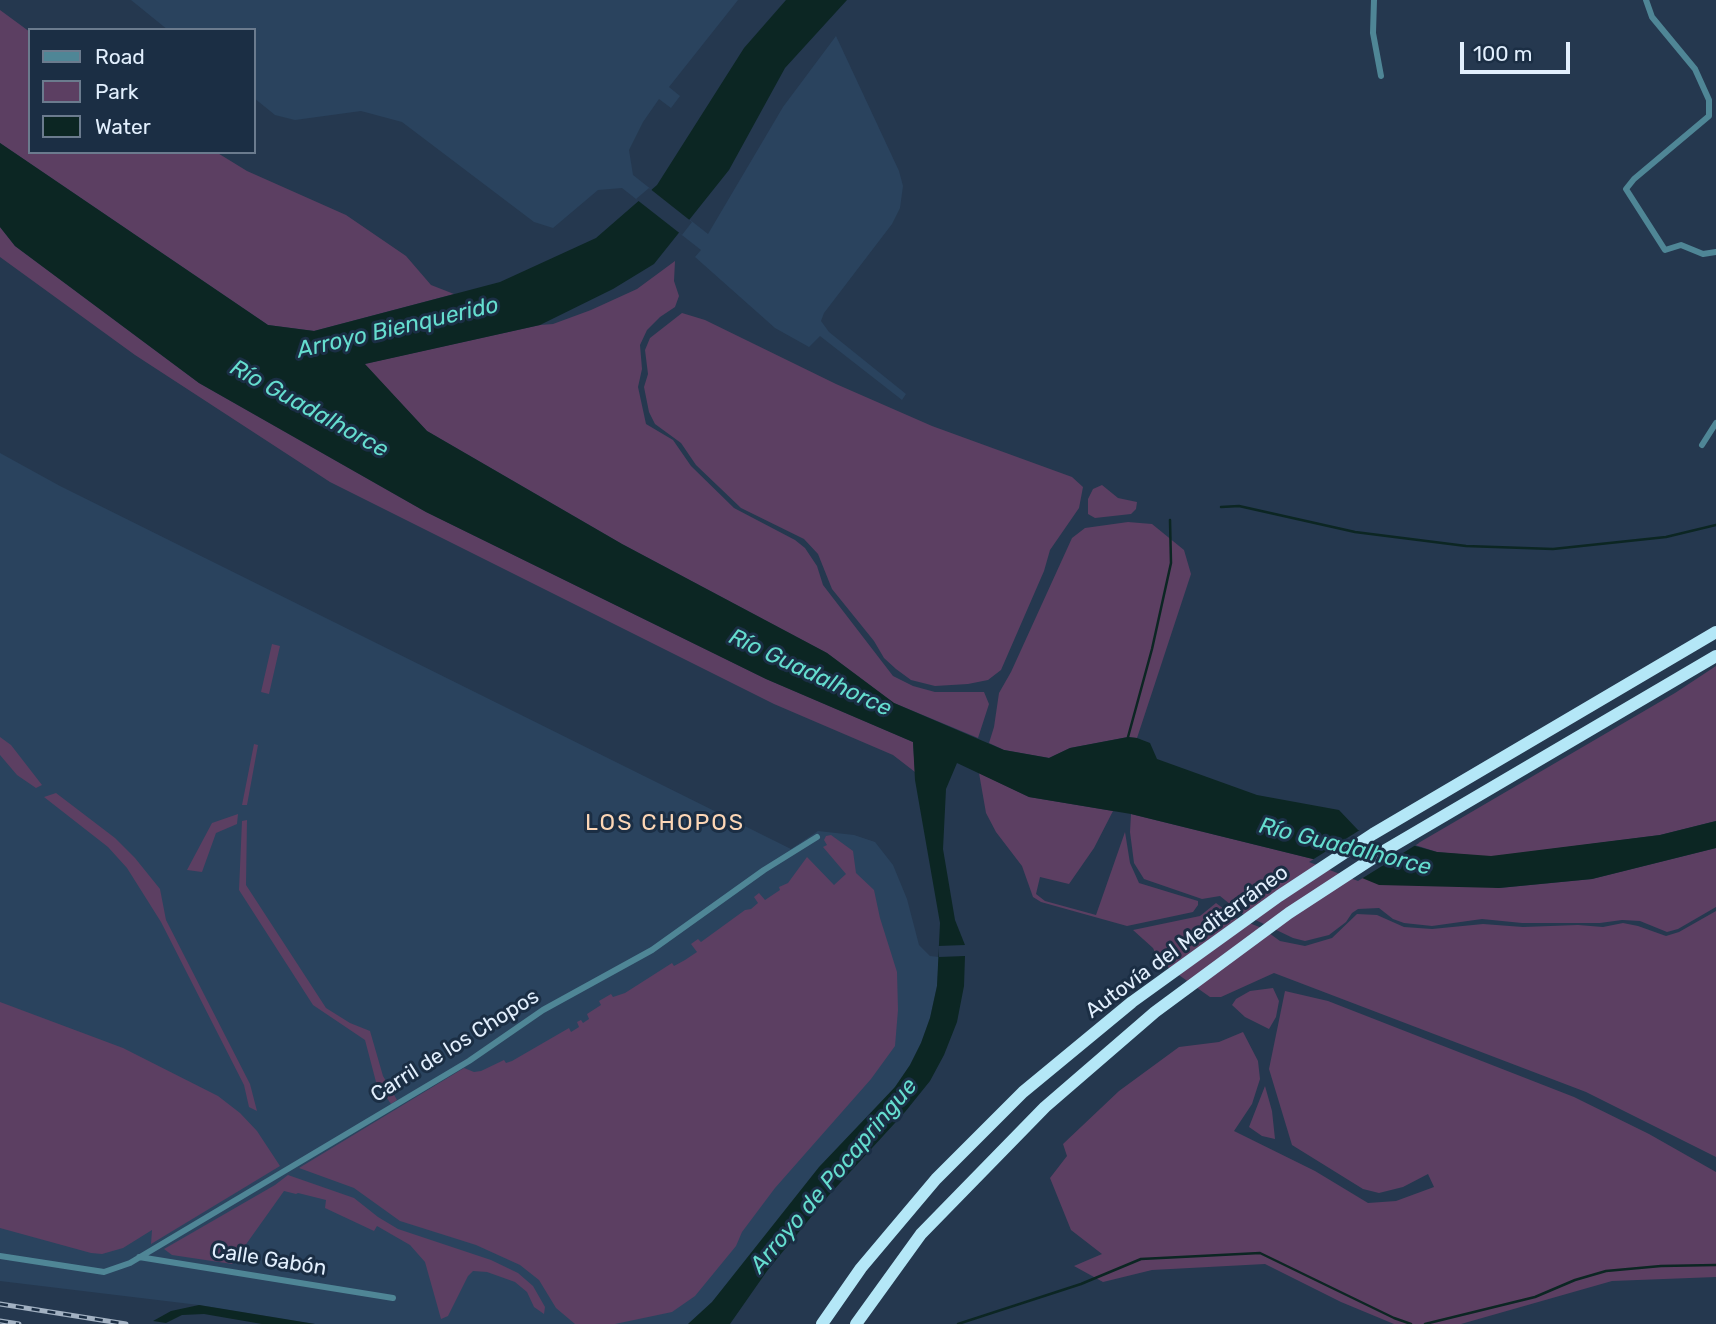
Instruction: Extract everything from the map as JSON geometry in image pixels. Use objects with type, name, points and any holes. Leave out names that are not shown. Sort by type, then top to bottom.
[{"type":"highway","name":"Autovía del Mediterráneo","points":[[822,1324],[860,1268],[936,1179],[1023,1093],[1132,1002],[1268,904],[1373,834],[1716,632]]},
{"type":"highway","name":"Autovía del Mediterráneo","points":[[856,1324],[921,1234],[1045,1107],[1155,1012],[1289,913],[1384,851],[1716,656]]},
{"type":"street","points":[[1374,0],[1373,33],[1381,76]]},
{"type":"street","points":[[1646,0],[1652,17],[1695,69],[1709,100],[1709,116],[1634,179],[1626,189],[1665,250],[1681,245],[1703,254],[1716,252]]},
{"type":"street","points":[[1702,445],[1716,423]]},
{"type":"street","name":"Carril de los Chopos","points":[[0,1256],[104,1272],[130,1263],[469,1061],[543,1010],[652,950],[764,870],[817,837]]},
{"type":"street","name":"Calle Gabón","points":[[139,1257],[393,1298]]},
{"type":"shaded area","points":[[131,0],[738,0],[669,87],[680,96],[671,108],[659,99],[643,122],[629,150],[633,175],[708,234],[783,107],[836,36],[899,171],[903,186],[900,208],[892,224],[824,313],[821,321],[829,332],[906,394],[902,400],[820,336],[809,347],[775,328],[695,257],[701,250],[622,188],[598,190],[553,228],[534,222],[402,122],[361,111],[295,120],[275,115],[256,100],[256,28],[166,28]]},
{"type":"shaded area","points":[[0,453],[60,486],[791,849],[818,831],[854,835],[875,842],[893,865],[907,899],[919,945],[930,956],[939,957],[937,986],[921,1043],[895,1087],[712,1302],[688,1324],[315,1324],[199,1305],[0,1281]]},
{"type":"green space","points":[[0,10],[28,31],[28,154],[219,154],[247,171],[346,215],[406,256],[431,285],[454,294],[314,331],[268,325],[0,143]]},
{"type":"green space","points":[[0,227],[15,246],[199,383],[426,512],[766,679],[913,742],[915,772],[893,755],[774,704],[330,482],[135,355],[0,257]]},
{"type":"green space","points":[[675,261],[674,281],[679,296],[675,307],[647,330],[640,345],[642,369],[638,387],[646,424],[673,440],[691,466],[734,508],[805,548],[817,566],[823,585],[893,676],[913,686],[935,692],[984,692],[989,704],[978,738],[894,703],[827,653],[622,544],[427,431],[364,364],[553,324],[637,289]]},
{"type":"green space","points":[[682,313],[705,320],[836,384],[932,426],[1072,477],[1083,487],[1079,508],[1050,550],[1044,571],[1001,670],[988,680],[968,684],[935,686],[911,680],[884,658],[874,641],[832,589],[818,554],[804,539],[741,508],[696,465],[681,443],[655,424],[649,412],[644,387],[648,374],[645,350],[650,338]]},
{"type":"green space","points":[[1102,485],[1118,498],[1137,502],[1136,509],[1131,514],[1095,518],[1088,514],[1088,499],[1093,489]]},
{"type":"green space","points":[[1128,522],[1152,524],[1184,550],[1191,574],[1137,738],[1128,737],[1070,748],[1049,758],[1004,750],[989,743],[999,693],[1072,538],[1085,528]]},
{"type":"green space","points":[[272,644],[280,646],[269,694],[261,692]]},
{"type":"green space","points":[[1716,666],[1716,821],[1660,835],[1490,857],[1437,852],[1415,845],[1675,693]]},
{"type":"green space","points":[[0,737],[11,745],[42,785],[36,788],[17,775],[0,755]]},
{"type":"green space","points":[[254,744],[258,745],[247,805],[242,805]]},
{"type":"green space","points":[[979,773],[1029,797],[1113,811],[1094,848],[1069,884],[1040,877],[1036,894],[1045,901],[1096,915],[1125,832],[1130,863],[1139,883],[1198,901],[1198,905],[1193,912],[1127,926],[1041,902],[1033,897],[1022,866],[996,832],[986,813]]},
{"type":"green space","points":[[56,793],[115,838],[160,889],[166,920],[250,1084],[257,1111],[249,1107],[244,1085],[161,922],[127,868],[108,847],[44,797]]},
{"type":"green space","points":[[238,814],[237,824],[216,833],[202,872],[187,870],[212,823]]},
{"type":"green space","points":[[1131,814],[1321,861],[1499,888],[1592,879],[1716,848],[1716,907],[1678,929],[1667,932],[1640,921],[1622,920],[1600,923],[1522,923],[1482,919],[1432,926],[1404,923],[1393,919],[1379,908],[1358,909],[1329,935],[1305,941],[1241,913],[1220,896],[1202,899],[1144,879],[1134,863]]},
{"type":"green space","points":[[247,820],[246,885],[326,1008],[350,1023],[370,1031],[383,1076],[397,1100],[391,1104],[376,1082],[365,1040],[313,1005],[239,890],[242,821]]},
{"type":"green space","points":[[831,835],[853,851],[856,873],[874,890],[897,972],[895,1046],[871,1079],[775,1188],[742,1232],[736,1246],[695,1296],[672,1312],[615,1324],[575,1324],[556,1308],[539,1280],[520,1265],[476,1245],[400,1221],[354,1188],[299,1168],[464,1068],[474,1072],[481,1071],[504,1060],[506,1063],[512,1061],[569,1028],[571,1032],[579,1027],[577,1022],[581,1020],[583,1023],[589,1019],[587,1014],[601,1005],[599,1001],[611,994],[613,997],[625,993],[672,963],[674,966],[697,952],[691,944],[698,939],[701,942],[745,910],[751,909],[758,903],[754,897],[759,893],[765,900],[780,890],[779,887],[788,883],[807,857],[834,885],[846,874],[823,847],[827,845],[824,840],[826,836]]},
{"type":"green space","points":[[1216,903],[1236,918],[1262,928],[1280,941],[1305,946],[1332,938],[1357,914],[1377,915],[1404,927],[1432,929],[1483,924],[1603,927],[1623,923],[1666,936],[1679,932],[1716,911],[1716,1157],[1586,1092],[1274,973],[1221,997],[1210,997],[1159,961],[1153,948],[1133,930],[1200,916]]},
{"type":"green space","points":[[1273,988],[1279,1001],[1276,1017],[1269,1029],[1245,1017],[1232,1005],[1236,999],[1250,991]]},
{"type":"green space","points":[[1285,991],[1328,1001],[1574,1097],[1649,1134],[1716,1172],[1716,1277],[1612,1281],[1461,1324],[1394,1324],[1341,1302],[1265,1264],[1152,1270],[1103,1282],[1074,1266],[1102,1254],[1071,1230],[1050,1178],[1067,1156],[1063,1144],[1119,1091],[1179,1047],[1219,1042],[1243,1032],[1258,1061],[1260,1079],[1252,1104],[1234,1131],[1315,1171],[1368,1203],[1396,1201],[1434,1187],[1428,1174],[1403,1187],[1379,1193],[1363,1189],[1292,1145],[1269,1069]]},
{"type":"green space","points":[[0,1002],[123,1048],[218,1096],[257,1131],[280,1166],[151,1244],[152,1230],[123,1248],[102,1254],[91,1253],[0,1228]]},
{"type":"green space","points":[[1265,1086],[1272,1111],[1275,1139],[1262,1136],[1249,1127]]},
{"type":"green space","points":[[288,1175],[354,1198],[398,1229],[491,1260],[518,1273],[533,1286],[545,1307],[544,1314],[534,1307],[527,1292],[515,1282],[487,1272],[473,1271],[448,1316],[441,1319],[425,1262],[410,1245],[377,1226],[374,1231],[325,1208],[326,1200],[298,1193],[284,1191],[232,1264],[172,1255],[164,1249]]},
{"type":"water","points":[[786,0],[847,0],[785,68],[729,170],[654,264],[613,289],[540,325],[365,364],[427,431],[622,544],[827,653],[894,703],[1004,750],[1049,758],[1070,748],[1128,737],[1137,738],[1150,743],[1157,759],[1257,795],[1339,810],[1358,830],[1437,852],[1491,856],[1660,835],[1716,821],[1716,848],[1592,879],[1499,888],[1379,885],[1321,861],[1131,814],[1029,797],[957,763],[946,789],[943,849],[955,920],[965,945],[964,986],[957,1022],[944,1055],[930,1081],[829,1195],[767,1271],[730,1324],[688,1324],[712,1302],[819,1167],[895,1087],[921,1043],[937,986],[940,923],[915,780],[913,742],[766,679],[426,512],[199,383],[15,246],[0,227],[0,143],[268,325],[314,331],[500,282],[596,238],[657,185],[744,48]]},
{"type":"water","points":[[199,1305],[315,1324],[262,1324],[204,1314],[182,1315],[166,1323],[153,1321],[171,1311]]},
{"type":"pier","points":[[649,188],[692,222],[682,235],[636,199]]},
{"type":"pier","points":[[1363,828],[1419,843],[1358,881],[1309,862]]},
{"type":"pier","points":[[965,945],[965,956],[939,957],[938,946]]},
{"type":"waterway","points":[[1221,507],[1239,506],[1355,532],[1466,546],[1553,549],[1666,537],[1716,525]]},
{"type":"waterway","points":[[1128,737],[1152,649],[1171,563],[1170,520]]},
{"type":"waterway","points":[[958,1324],[1081,1284],[1141,1259],[1260,1253],[1411,1324]]},
{"type":"waterway","points":[[1425,1324],[1535,1297],[1575,1280],[1606,1271],[1716,1265]]},
{"type":"railway","points":[[0,1304],[126,1324]]},
{"type":"railway","points":[[0,1321],[19,1324]]},
{"type":"district","name":"LOS CHOPOS","points":[[665,823]]},
{"type":"water label","name":"Arroyo Bienquerido","points":[[398,328]]},
{"type":"water label","name":"Río Guadalhorce","points":[[309,409]]},
{"type":"water label","name":"Río Guadalhorce","points":[[810,673]]},
{"type":"water label","name":"Río Guadalhorce","points":[[1345,847]]},
{"type":"water label","name":"Arroyo de Pocapringue","points":[[834,1176]]}]
